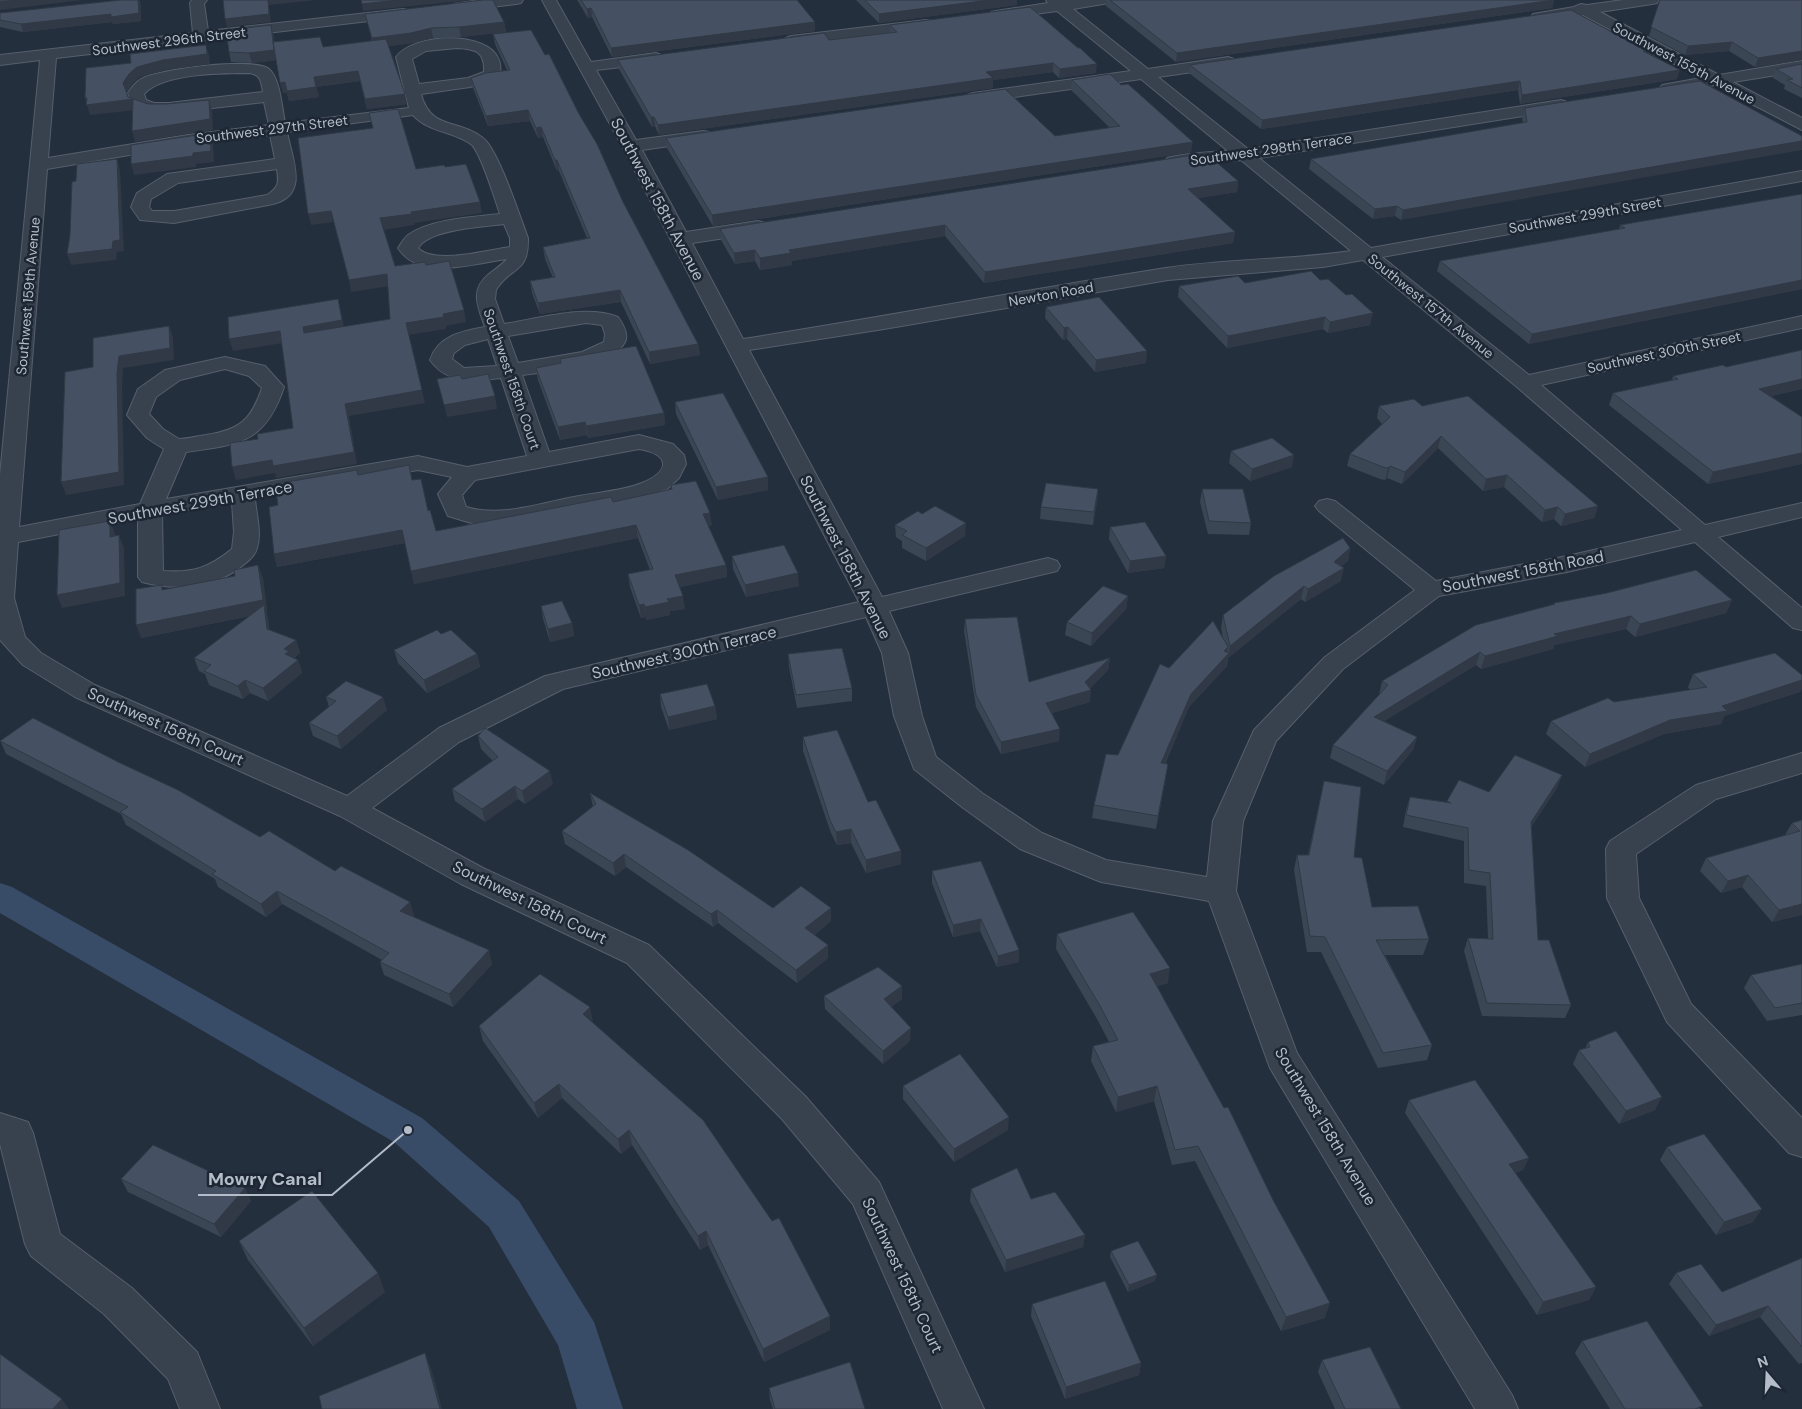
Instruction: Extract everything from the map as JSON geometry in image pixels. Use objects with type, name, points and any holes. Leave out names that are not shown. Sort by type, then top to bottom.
[{"type":"street","points":[[200,0],[197,3],[201,37]]},
{"type":"street","points":[[447,8],[516,0]]},
{"type":"street","name":"Southwest 158th Avenue","points":[[549,0],[631,146],[875,608],[895,654],[908,716],[924,762],[972,800],[1031,841],[1092,868],[1221,891],[1282,1058],[1498,1409]]},
{"type":"street","points":[[982,17],[1057,3],[1104,0]]},
{"type":"street","name":"Southwest 155th Avenue","points":[[1567,0],[1802,125]]},
{"type":"street","points":[[1526,18],[1652,0]]},
{"type":"street","name":"Southwest 157th Avenue","points":[[1057,3],[1525,382],[1802,622]]},
{"type":"street","name":"Southwest 296th Street","points":[[0,60],[417,12]]},
{"type":"street","points":[[774,44],[942,22]]},
{"type":"street","name":"Southwest 159th Avenue","points":[[7,537],[48,55]]},
{"type":"street","points":[[586,67],[675,56]]},
{"type":"street","points":[[956,100],[1242,60]]},
{"type":"street","points":[[1649,91],[1802,66]]},
{"type":"street","points":[[272,96],[152,108],[138,103],[136,93],[147,83],[164,78],[222,70],[252,69],[262,71],[268,77],[272,96],[278,128],[283,163],[288,183],[285,191],[273,199],[174,217],[148,216],[140,207],[143,197],[173,178],[283,163]]},
{"type":"street","points":[[413,90],[418,110],[432,121],[466,134],[480,143],[487,153],[512,218],[519,238],[520,251],[443,262],[431,261],[415,256],[408,248],[412,239],[429,231],[512,218]]},
{"type":"street","name":"Southwest 298th Terrace","points":[[1156,165],[1204,158],[1245,155],[1580,102]]},
{"type":"street","name":"Southwest 297th Street","points":[[38,164],[188,140],[418,110]]},
{"type":"street","points":[[631,146],[719,134]]},
{"type":"street","name":"Southwest 299th Street","points":[[1367,254],[1802,176]]},
{"type":"street","points":[[680,239],[775,224]]},
{"type":"street","name":"Southwest 158th Court","points":[[520,251],[515,262],[491,282],[485,294],[486,304],[497,331],[540,459]]},
{"type":"street","name":"Newton Road","points":[[736,346],[884,323],[1168,274],[1323,261],[1367,254]]},
{"type":"street","points":[[586,317],[600,317],[611,321],[616,331],[616,340],[611,347],[588,357],[509,370],[465,375],[450,371],[441,360],[444,350],[458,341],[497,331],[586,317]]},
{"type":"street","name":"Southwest 300th Street","points":[[1525,382],[1802,322]]},
{"type":"street","points":[[225,363],[257,371],[273,387],[267,408],[248,432],[212,442],[177,446],[153,433],[138,415],[146,394],[173,375],[225,363]]},
{"type":"street","name":"Southwest 299th Terrace","points":[[7,537],[150,509],[418,463],[467,474],[639,442],[656,445],[668,450],[674,458],[675,467],[670,476],[658,484],[636,492],[503,516],[476,518],[456,511],[450,494],[467,474]]},
{"type":"street","points":[[177,446],[150,509],[150,577],[178,580],[209,575],[226,568],[244,551],[247,532],[243,516],[243,494]]},
{"type":"street","points":[[1327,506],[1431,590]]},
{"type":"street","name":"Southwest 158th Road","points":[[1221,891],[1228,821],[1264,737],[1334,664],[1431,590],[1567,564],[1802,510]]},
{"type":"street","name":"Southwest 158th Court","points":[[7,537],[1,598],[13,640],[32,659],[85,691],[350,809],[472,876],[638,954],[794,1108],[866,1193],[964,1409]]},
{"type":"street","name":"Southwest 300th Terrace","points":[[350,809],[449,735],[555,682],[1048,566]]},
{"type":"street","points":[[1802,763],[1706,792],[1621,849],[1623,898],[1679,1013],[1802,1142]]},
{"type":"street","points":[[8,1131],[44,1244],[118,1301],[183,1366],[200,1409]]},
{"type":"building","points":[[0,0],[16,0],[0,2]]},
{"type":"building","points":[[121,0],[138,0],[139,13],[111,17],[111,14],[21,24],[0,20],[0,13]]},
{"type":"building","points":[[223,0],[268,0],[269,14],[225,19]]},
{"type":"building","points":[[361,0],[398,0],[362,4]]},
{"type":"building","points":[[493,0],[504,22],[431,28],[411,33],[372,38],[365,14]]},
{"type":"building","points":[[581,0],[797,0],[815,22],[611,48],[591,8],[587,9]]},
{"type":"building","points":[[865,0],[990,0],[879,14]]},
{"type":"building","points":[[1110,0],[1554,0],[1177,53]]},
{"type":"building","points":[[1660,0],[1802,0],[1802,51],[1758,58],[1732,42],[1688,46],[1651,27]]},
{"type":"building","points":[[1030,7],[1097,64],[1060,69],[1053,63],[986,72],[993,78],[658,125],[654,117],[651,117],[618,60],[824,33],[829,40],[897,32],[890,25]]},
{"type":"building","points":[[1571,10],[1643,49],[1646,41],[1662,49],[1643,51],[1680,70],[1522,95],[1520,81],[1262,120],[1190,65]]},
{"type":"building","points":[[271,25],[274,50],[249,53],[229,52],[226,30]]},
{"type":"building","points":[[531,30],[545,55],[549,54],[579,114],[597,144],[623,202],[698,344],[649,352],[620,290],[538,303],[530,281],[555,277],[543,247],[590,238],[541,127],[536,128],[528,110],[486,116],[471,78],[486,73],[510,70],[493,34]]},
{"type":"building","points":[[320,37],[323,47],[386,39],[405,94],[365,99],[358,71],[314,77],[316,87],[287,91],[285,82],[280,83],[273,42]]},
{"type":"building","points":[[206,45],[207,54],[163,60],[137,67],[123,83],[128,97],[148,104],[209,100],[210,119],[132,131],[133,99],[86,105],[86,68],[131,63],[130,54]]},
{"type":"building","points":[[1802,64],[1802,88],[1787,80],[1793,79],[1776,69]]},
{"type":"building","points":[[1110,74],[1121,85],[1128,84],[1193,142],[712,215],[666,138],[1005,89],[1055,136],[1120,126],[1072,80]]},
{"type":"building","points":[[1700,81],[1802,136],[1802,141],[1403,210],[1397,206],[1375,209],[1311,159],[1527,122],[1525,108]]},
{"type":"building","points":[[398,109],[416,169],[466,164],[480,202],[380,218],[395,266],[425,262],[426,265],[449,261],[464,310],[443,314],[444,317],[406,323],[422,390],[345,404],[354,452],[273,466],[272,460],[232,467],[230,443],[258,439],[257,434],[293,428],[280,331],[229,339],[228,317],[338,299],[342,320],[303,327],[304,333],[390,319],[387,274],[349,280],[331,211],[308,214],[298,138],[373,128],[369,113]]},
{"type":"building","points":[[210,133],[211,151],[193,153],[193,156],[131,164],[131,145]]},
{"type":"building","points":[[1206,153],[1238,181],[1188,189],[1235,232],[985,272],[945,225],[789,250],[791,253],[760,258],[755,250],[734,253],[720,229]]},
{"type":"building","points":[[117,159],[120,240],[113,241],[112,249],[67,254],[70,235],[72,182],[76,181],[77,164]]},
{"type":"building","points":[[1802,194],[1802,280],[1532,334],[1440,261],[1625,228],[1620,225]]},
{"type":"building","points":[[1311,271],[1320,280],[1328,279],[1346,295],[1352,294],[1373,313],[1330,322],[1325,317],[1228,336],[1179,286],[1238,276],[1245,283]]},
{"type":"building","points":[[1099,297],[1147,351],[1096,360],[1068,327],[1064,328],[1046,307]]},
{"type":"building","points":[[169,326],[170,348],[119,356],[117,374],[119,472],[61,482],[65,372],[93,367],[93,338]]},
{"type":"building","points":[[636,346],[664,413],[586,426],[585,422],[558,427],[536,368],[561,363],[560,359]]},
{"type":"building","points":[[1802,350],[1802,379],[1759,389],[1802,417],[1802,453],[1713,472],[1613,393],[1678,379],[1673,376],[1723,365],[1726,367]]},
{"type":"building","points":[[488,374],[495,396],[444,405],[437,379],[460,375],[462,379]]},
{"type":"building","points":[[723,393],[768,477],[716,487],[675,402]]},
{"type":"building","points":[[1468,396],[1598,506],[1565,514],[1558,507],[1545,510],[1507,475],[1486,479],[1441,436],[1405,472],[1390,466],[1388,468],[1383,467],[1350,454],[1390,417],[1379,406],[1414,399],[1422,406]]},
{"type":"building","points":[[1272,438],[1294,455],[1252,469],[1231,451]]},
{"type":"building","points":[[409,465],[412,480],[421,479],[428,511],[430,510],[436,531],[611,497],[613,502],[672,489],[671,485],[696,481],[710,513],[703,514],[726,565],[675,575],[683,596],[667,599],[669,602],[645,607],[644,604],[639,605],[628,574],[653,569],[636,525],[411,571],[402,530],[274,554],[269,507],[278,505],[275,484],[357,470],[358,475]]},
{"type":"building","points":[[1046,483],[1098,489],[1094,512],[1041,507]]},
{"type":"building","points":[[1202,489],[1243,489],[1251,523],[1209,521]]},
{"type":"building","points":[[935,506],[966,523],[926,548],[902,535],[907,531],[895,525],[918,511],[922,514]]},
{"type":"building","points":[[110,521],[110,537],[119,535],[120,583],[57,595],[59,530]]},
{"type":"building","points":[[1145,522],[1166,556],[1130,561],[1110,527]]},
{"type":"building","points":[[1343,538],[1350,548],[1334,562],[1344,568],[1308,589],[1304,586],[1230,646],[1223,615],[1274,576]]},
{"type":"building","points":[[784,545],[798,573],[745,585],[732,556]]},
{"type":"building","points":[[258,565],[263,600],[136,625],[136,589],[162,585],[162,590],[235,576],[234,570]]},
{"type":"building","points":[[1696,570],[1732,600],[1640,624],[1631,616],[1554,634],[1558,636],[1485,656],[1480,652],[1374,717],[1417,737],[1387,771],[1333,745],[1388,685],[1382,681],[1476,625],[1554,603],[1607,593]]},
{"type":"building","points":[[1103,586],[1128,596],[1092,633],[1067,622]]},
{"type":"building","points":[[562,601],[572,623],[548,629],[541,606]]},
{"type":"building","points":[[264,605],[267,629],[296,640],[284,649],[289,651],[285,654],[298,660],[263,688],[245,680],[238,686],[204,671],[211,665],[194,658]]},
{"type":"building","points":[[1017,617],[1029,682],[1110,658],[1085,682],[1091,690],[1046,703],[1060,729],[1001,742],[976,695],[965,619]]},
{"type":"building","points":[[1213,621],[1228,647],[1224,651],[1229,653],[1191,694],[1161,763],[1168,764],[1158,816],[1094,805],[1106,754],[1118,755],[1160,664],[1169,668]]},
{"type":"building","points":[[437,630],[441,634],[451,630],[477,654],[424,680],[394,650]]},
{"type":"building","points":[[842,648],[852,688],[796,695],[788,654]]},
{"type":"building","points":[[1775,653],[1802,675],[1802,680],[1722,706],[1727,711],[1670,720],[1590,754],[1551,721],[1608,698],[1614,702],[1707,687],[1693,674]]},
{"type":"building","points":[[346,681],[383,697],[337,736],[309,723],[336,701],[326,697]]},
{"type":"building","points":[[707,684],[715,706],[668,717],[660,694]]},
{"type":"building","points":[[33,718],[118,762],[178,790],[260,837],[269,831],[335,871],[341,866],[410,902],[400,911],[489,950],[449,994],[380,962],[389,953],[277,891],[261,904],[212,874],[216,871],[120,812],[128,807],[0,741]]},
{"type":"building","points":[[485,728],[550,771],[522,791],[515,786],[482,809],[452,789],[498,757],[478,736]]},
{"type":"building","points":[[837,730],[868,802],[876,800],[901,851],[866,860],[851,829],[836,832],[830,820],[803,737]]},
{"type":"building","points":[[1515,755],[1562,775],[1531,822],[1538,940],[1549,940],[1571,1005],[1487,1003],[1468,938],[1493,939],[1490,873],[1469,870],[1468,828],[1406,815],[1410,797],[1451,803],[1447,801],[1459,780],[1489,792]]},
{"type":"building","points":[[1324,781],[1361,787],[1354,857],[1362,858],[1372,907],[1418,906],[1429,939],[1376,940],[1432,1045],[1383,1053],[1325,937],[1310,936],[1297,855],[1309,855]]},
{"type":"building","points":[[590,793],[688,850],[773,908],[801,886],[831,908],[805,928],[828,945],[796,970],[717,910],[711,914],[624,854],[613,863],[562,831],[596,804]]},
{"type":"building","points":[[1802,820],[1802,904],[1779,910],[1748,875],[1728,881],[1706,858],[1800,831],[1792,823]]},
{"type":"building","points":[[981,861],[1019,950],[998,956],[981,919],[953,925],[932,871]]},
{"type":"building","points":[[1133,912],[1170,968],[1150,974],[1224,1108],[1228,1107],[1273,1200],[1330,1303],[1286,1317],[1198,1146],[1175,1150],[1157,1086],[1118,1097],[1093,1046],[1118,1040],[1057,934]]},
{"type":"building","points":[[1802,964],[1802,1003],[1775,1008],[1751,975]]},
{"type":"building","points":[[878,967],[902,986],[884,999],[911,1028],[883,1051],[824,996]]},
{"type":"building","points":[[540,974],[590,1007],[583,1014],[703,1120],[772,1221],[779,1218],[830,1316],[763,1349],[706,1231],[698,1236],[629,1130],[618,1139],[559,1084],[534,1103],[479,1026]]},
{"type":"building","points":[[1616,1031],[1662,1097],[1626,1111],[1579,1050],[1590,1047],[1588,1042]]},
{"type":"building","points":[[960,1054],[1009,1117],[954,1149],[903,1086]]},
{"type":"building","points":[[1475,1080],[1529,1158],[1509,1164],[1596,1287],[1543,1302],[1409,1100]]},
{"type":"building","points":[[1704,1134],[1762,1209],[1724,1222],[1667,1147]]},
{"type":"building","points":[[153,1145],[245,1188],[214,1224],[121,1179]]},
{"type":"building","points":[[1017,1168],[1031,1199],[1055,1192],[1085,1235],[1006,1260],[971,1189]]},
{"type":"building","points":[[312,1191],[378,1273],[304,1328],[239,1241]]},
{"type":"building","points":[[1138,1241],[1157,1275],[1129,1285],[1111,1251]]},
{"type":"building","points":[[1802,1258],[1802,1347],[1768,1306],[1716,1325],[1676,1273],[1701,1264],[1722,1292]]},
{"type":"building","points":[[1105,1281],[1141,1363],[1066,1387],[1032,1304]]},
{"type":"building","points":[[1647,1321],[1703,1406],[1695,1409],[1625,1409],[1582,1341]]},
{"type":"building","points":[[1370,1347],[1401,1409],[1345,1409],[1322,1360]]},
{"type":"building","points":[[425,1353],[440,1409],[322,1409],[319,1396]]},
{"type":"building","points":[[0,1354],[62,1399],[53,1409],[0,1409]]},
{"type":"building","points":[[850,1362],[865,1409],[775,1409],[769,1388]]},
{"type":"waterway","points":[[0,896],[408,1130],[504,1214],[578,1337],[600,1409]]},
{"type":"place","name":"Mowry Canal","points":[[408,1130]]}]
